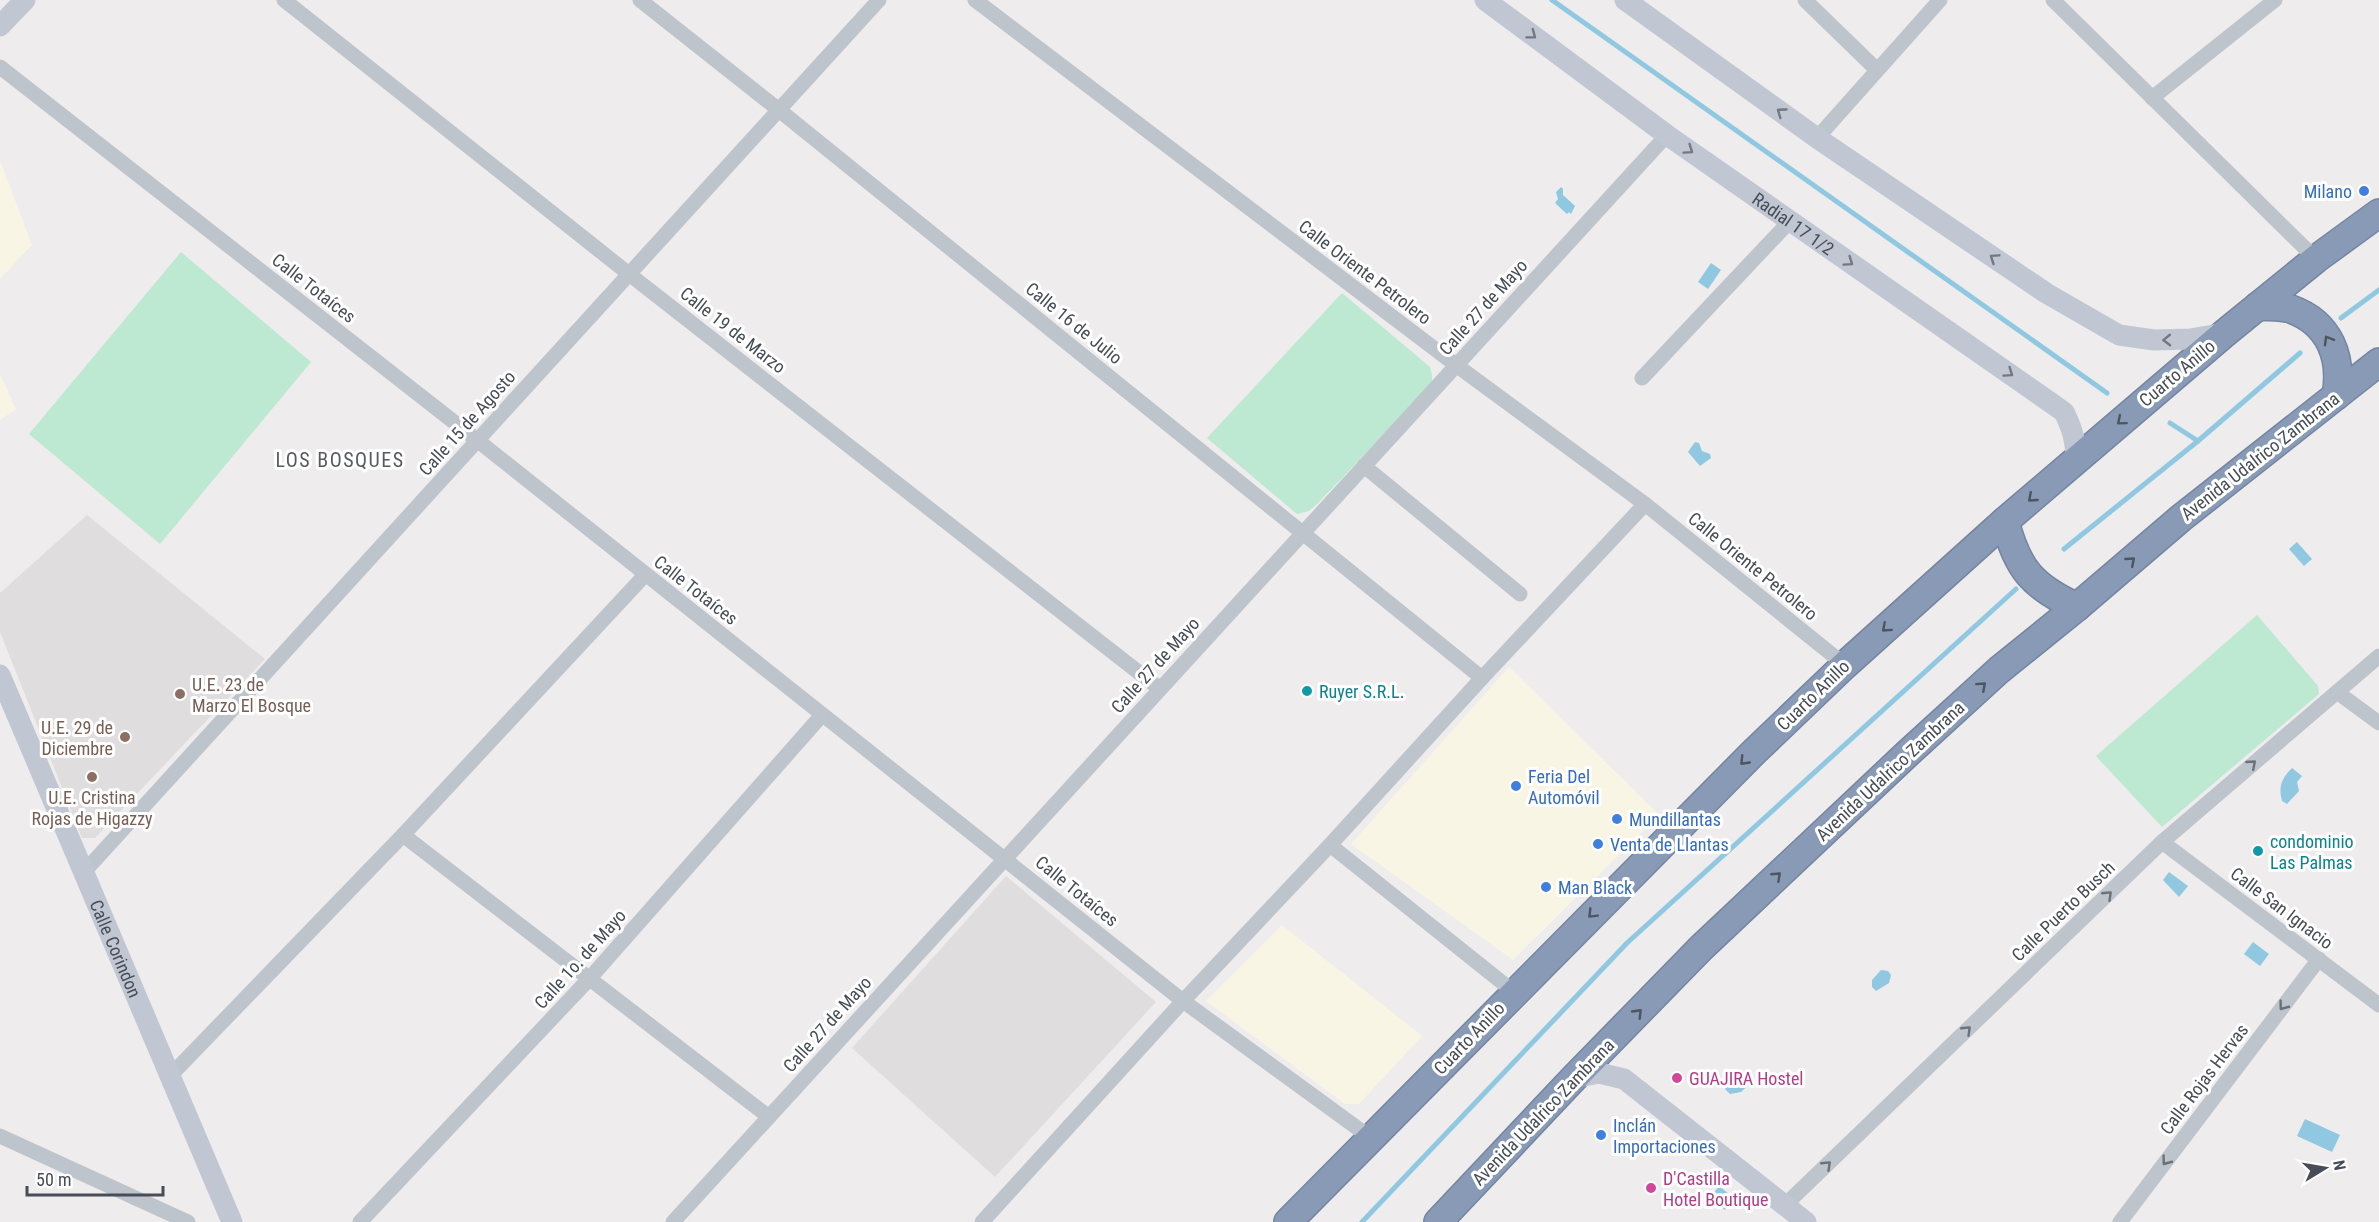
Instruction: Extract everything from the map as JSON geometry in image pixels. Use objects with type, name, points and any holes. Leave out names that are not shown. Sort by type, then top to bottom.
[{"type":"highway","name":"Cuarto Anillo","points":[[1288,1222],[1754,752],[1845,664],[2005,521],[2224,333],[2316,259],[2379,213]]},
{"type":"highway","points":[[2258,306],[2289,308],[2306,316],[2321,328],[2332,344],[2338,362],[2339,379],[2336,396]]},
{"type":"highway","name":"Avenida Udalrico Zambrana","points":[[1438,1222],[1701,948],[1906,754],[1999,670],[2181,518],[2379,362]]},
{"type":"highway","points":[[2005,521],[2013,549],[2021,564],[2047,592],[2077,607]]},
{"type":"main road","points":[[0,26],[25,0]]},
{"type":"main road","name":"Radial 17 1/2","points":[[1485,0],[1667,135],[2064,412],[2074,434],[2076,459]]},
{"type":"main road","points":[[1625,0],[1817,138],[2046,293],[2119,335],[2154,340],[2190,339],[2224,333]]},
{"type":"main road","name":"Calle Corindon","points":[[0,675],[232,1222]]},
{"type":"main road","points":[[1613,1038],[1615,1059],[1624,1079]]},
{"type":"main road","points":[[1574,1078],[1599,1072],[1624,1079],[1806,1222]]},
{"type":"street","name":"Calle 19 de Marzo","points":[[284,0],[629,274],[1160,689]]},
{"type":"street","name":"Calle 16 de Julio","points":[[640,0],[1482,678]]},
{"type":"street","name":"Calle 15 de Agosto","points":[[84,872],[879,0]]},
{"type":"street","name":"Calle Oriente Petrolero","points":[[975,0],[1456,365],[1645,504],[1845,664]]},
{"type":"street","points":[[1805,0],[1877,70]]},
{"type":"street","points":[[1817,138],[1940,0]]},
{"type":"street","points":[[2053,0],[2316,259]]},
{"type":"street","points":[[2152,98],[2275,0]]},
{"type":"street","name":"Calle Totaíces","points":[[0,67],[477,440],[1183,1001],[1371,1138]]},
{"type":"street","name":"Calle 27 de Mayo","points":[[673,1222],[1667,135]]},
{"type":"street","points":[[1642,378],[1790,221]]},
{"type":"street","points":[[1364,466],[1520,594]]},
{"type":"street","points":[[982,1222],[1183,1001],[1645,504]]},
{"type":"street","points":[[170,1076],[403,835],[645,574]]},
{"type":"street","name":"Calle Puerto Busch","points":[[1784,1206],[2162,842],[2379,656]]},
{"type":"street","points":[[2337,692],[2379,723]]},
{"type":"street","name":"Calle 1o. de Mayo","points":[[360,1222],[590,978],[822,715]]},
{"type":"street","points":[[403,835],[769,1117]]},
{"type":"street","name":"Calle San Ignacio","points":[[2162,842],[2379,1005]]},
{"type":"street","points":[[1330,845],[1515,992]]},
{"type":"street","name":"Calle Rojas Hervas","points":[[2120,1222],[2319,959]]},
{"type":"street","points":[[0,1137],[188,1222]]},
{"type":"shaded area","points":[[0,160],[32,245],[0,279]]},
{"type":"shaded area","points":[[0,374],[16,409],[0,420]]},
{"type":"shaded area","points":[[87,515],[265,659],[95,838],[82,838],[0,632],[0,593]]},
{"type":"shaded area","name":"Feria Del Automóvil","points":[[1509,667],[1659,815],[1513,960],[1351,844]]},
{"type":"shaded area","points":[[1006,876],[1156,1002],[995,1177],[852,1048]]},
{"type":"shaded area","points":[[1282,925],[1422,1036],[1359,1104],[1345,1104],[1206,1001]]},
{"type":"green space","points":[[181,252],[311,362],[160,544],[29,434]]},
{"type":"green space","points":[[1342,293],[1430,367],[1432,384],[1317,504],[1309,511],[1297,514],[1207,438]]},
{"type":"green space","points":[[2257,615],[2318,686],[2319,694],[2162,827],[2096,756]]},
{"type":"water","points":[[1561,187],[1563,195],[1575,206],[1571,214],[1569,212],[1567,214],[1555,203],[1558,199],[1556,192]]},
{"type":"water","points":[[1711,263],[1721,270],[1708,289],[1698,282]]},
{"type":"water","points":[[1695,442],[1699,443],[1702,451],[1710,454],[1711,458],[1700,466],[1688,452]]},
{"type":"water","points":[[2297,542],[2312,559],[2304,566],[2289,549]]},
{"type":"water","points":[[2292,768],[2302,776],[2297,782],[2299,791],[2287,804],[2282,801],[2281,787],[2283,779]]},
{"type":"water","points":[[2169,872],[2188,886],[2179,897],[2163,880]]},
{"type":"water","points":[[2253,942],[2269,954],[2260,966],[2244,954]]},
{"type":"water","points":[[1881,970],[1888,971],[1891,975],[1889,983],[1876,991],[1872,987],[1872,980]]},
{"type":"water","points":[[1744,1071],[1753,1081],[1741,1092],[1730,1094],[1725,1089]]},
{"type":"water","points":[[2305,1119],[2340,1135],[2332,1152],[2297,1136]]},
{"type":"water","points":[[1719,1186],[1734,1198],[1725,1210],[1710,1198]]},
{"type":"waterway","points":[[1552,0],[2107,393]]},
{"type":"waterway","points":[[2341,318],[2379,290]]},
{"type":"waterway","points":[[2064,549],[2198,441],[2300,353]]},
{"type":"waterway","points":[[2170,423],[2198,441]]},
{"type":"waterway","points":[[1362,1222],[1627,943],[2016,589]]},
{"type":"place","name":"Milano","points":[[2364,191]]},
{"type":"place","name":"Ruyer S.R.L.","points":[[1307,691]]},
{"type":"place","name":"U.E. 23 de Marzo El Bosque","points":[[180,694]]},
{"type":"place","name":"U.E. 29 de Diciembre","points":[[125,737]]},
{"type":"place","name":"U.E. Cristina Rojas de Higazzy","points":[[92,777]]},
{"type":"place","name":"Feria Del Automóvil","points":[[1516,786]]},
{"type":"place","name":"Mundillantas","points":[[1617,819]]},
{"type":"place","name":"Venta de Llantas","points":[[1598,844]]},
{"type":"place","name":"condominio Las Palmas","points":[[2258,851]]},
{"type":"place","name":"Man Black","points":[[1546,887]]},
{"type":"place","name":"GUAJIRA Hostel","points":[[1677,1078]]},
{"type":"place","name":"Inclán Importaciones","points":[[1601,1135]]},
{"type":"place","name":"D'Castilla Hotel Boutique","points":[[1651,1188]]},
{"type":"district","name":"LOS BOSQUES","points":[[340,460]]}]
